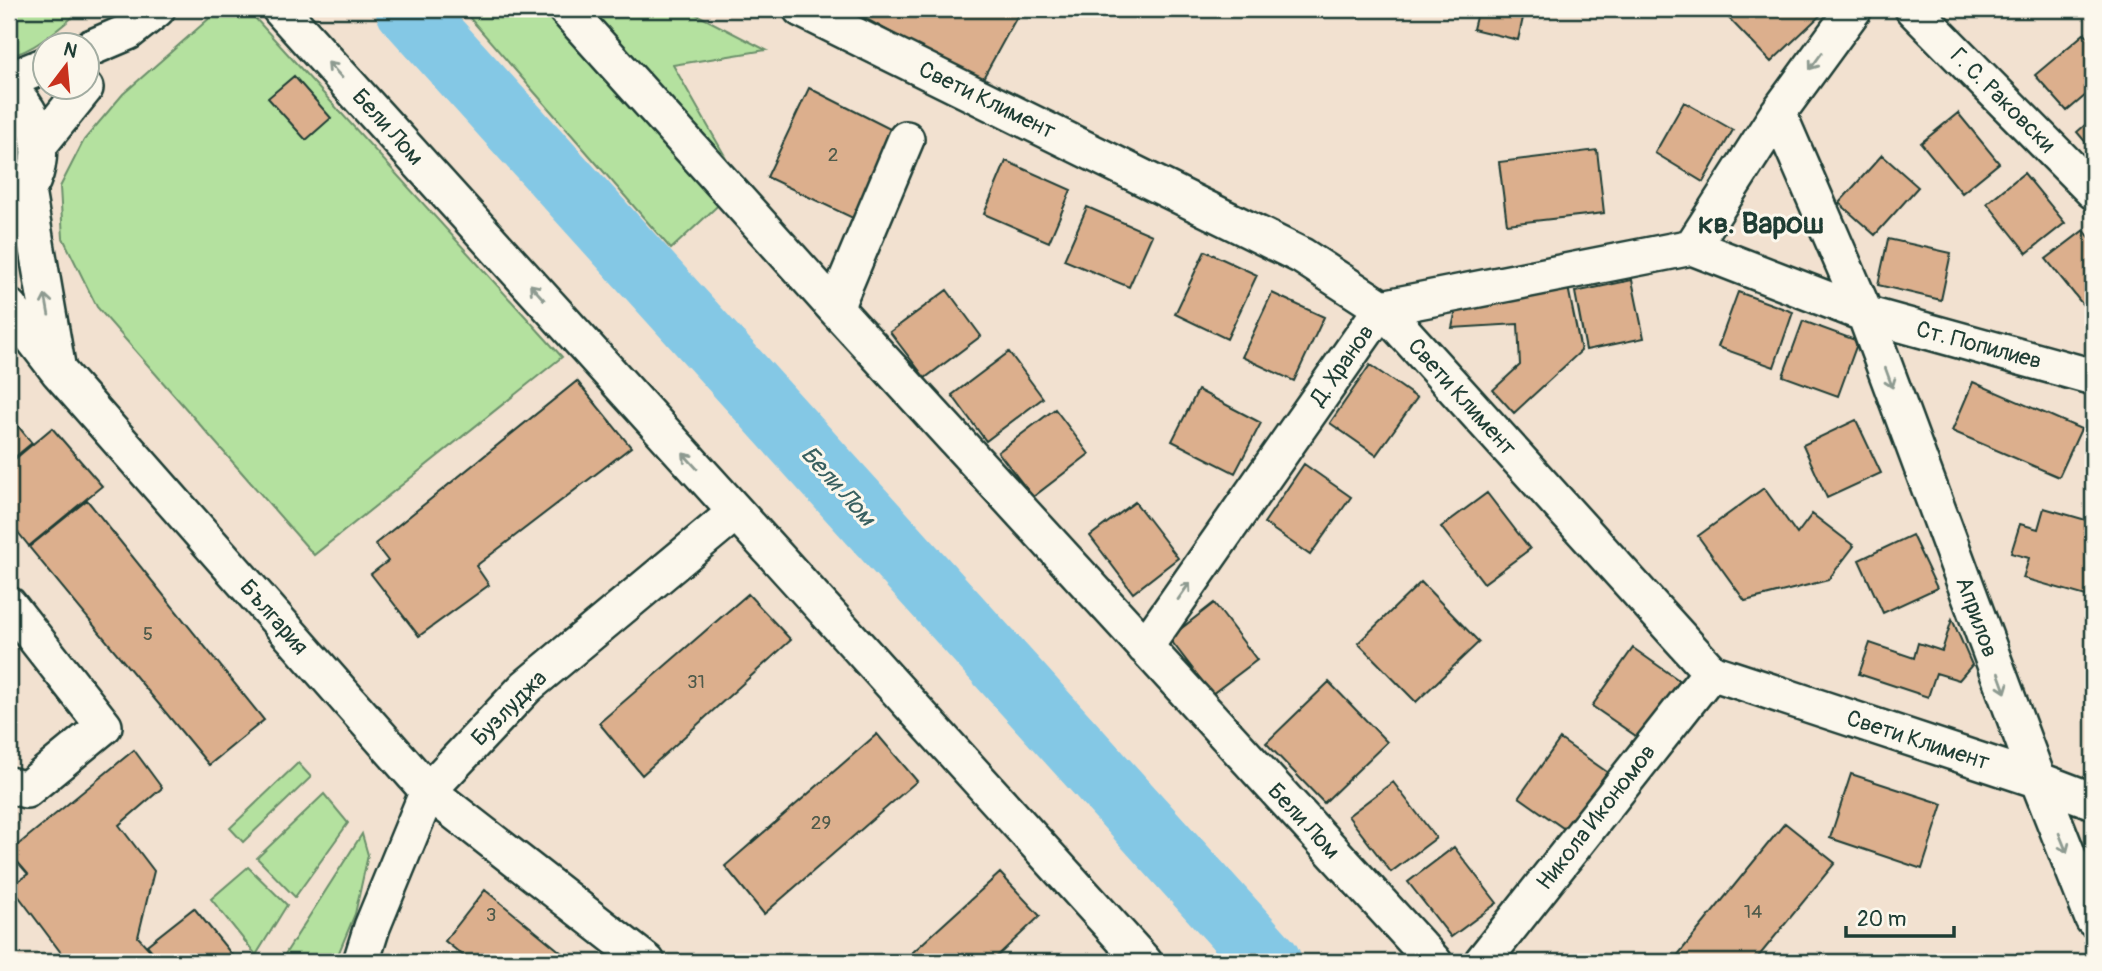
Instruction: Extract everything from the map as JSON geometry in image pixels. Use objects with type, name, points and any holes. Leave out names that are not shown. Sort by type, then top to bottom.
[{"type":"street","points":[[102,66],[128,33],[157,9]]},
{"type":"street","name":"Бели Лом","points":[[280,9],[1144,962]]},
{"type":"street","name":"Бели Лом","points":[[566,9],[835,308],[1434,962]]},
{"type":"street","name":"Свети Климент","points":[[801,9],[1302,256],[1382,308],[1711,672],[2038,780],[2093,801]]},
{"type":"street","points":[[1692,247],[1778,113],[1854,9]]},
{"type":"street","name":"Г. С. Раковски","points":[[1913,9],[2093,191]]},
{"type":"street","points":[[102,43],[128,33]]},
{"type":"street","points":[[9,80],[32,71]]},
{"type":"street","points":[[9,90],[21,99],[34,121],[39,145],[37,169],[18,200],[59,372]]},
{"type":"street","points":[[39,145],[73,102]]},
{"type":"street","name":"Априлов","points":[[1778,113],[1866,314],[2038,780],[2093,919]]},
{"type":"street","points":[[835,308],[906,139]]},
{"type":"street","name":"Д. Хранов","points":[[1145,647],[1382,308],[1692,247]]},
{"type":"street","name":"Ст. Попилиев","points":[[1692,247],[1866,314],[2093,377]]},
{"type":"street","name":"България","points":[[9,307],[59,372],[428,791],[646,962]]},
{"type":"street","name":"Бузлуджа","points":[[361,962],[428,791],[526,687],[736,512]]},
{"type":"street","points":[[9,605],[104,726],[26,790],[9,785]]},
{"type":"street","name":"Никола Икономов","points":[[1482,962],[1711,672]]},
{"type":"green space","points":[[9,9],[82,9],[54,32],[32,32],[32,47],[9,56]]},
{"type":"green space","points":[[220,9],[247,9],[562,357],[314,555],[97,307],[63,238],[60,187],[84,140],[123,94]]},
{"type":"green space","points":[[462,9],[686,9],[766,50],[673,65],[741,184],[671,249]]},
{"type":"green space","points":[[298,763],[311,777],[243,842],[230,828]]},
{"type":"green space","points":[[324,794],[348,823],[295,897],[257,858]]},
{"type":"green space","points":[[362,834],[368,855],[355,914],[335,962],[280,962]]},
{"type":"green space","points":[[248,867],[287,905],[256,955],[211,899]]},
{"type":"building","points":[[848,9],[1009,9],[1019,13],[981,82]]},
{"type":"building","points":[[1478,9],[1525,9],[1518,40],[1473,29]]},
{"type":"building","points":[[1720,9],[1827,9],[1771,62]]},
{"type":"building","points":[[2085,33],[2093,43],[2093,89],[2067,111],[2035,75]]},
{"type":"building","points":[[294,76],[331,118],[306,140],[268,98]]},
{"type":"building","points":[[809,88],[898,133],[859,221],[767,177]]},
{"type":"building","points":[[1684,102],[1733,130],[1703,182],[1655,153]]},
{"type":"building","points":[[1958,113],[1999,163],[1962,193],[1921,143]]},
{"type":"building","points":[[2093,118],[2093,151],[2077,132]]},
{"type":"building","points":[[1597,150],[1604,213],[1507,224],[1499,162]]},
{"type":"building","points":[[1882,155],[1918,187],[1875,235],[1839,203]]},
{"type":"building","points":[[1006,161],[1071,190],[1049,242],[984,214]]},
{"type":"building","points":[[2024,173],[2065,223],[2027,253],[1987,203]]},
{"type":"building","points":[[1087,207],[1152,235],[1129,287],[1064,260]]},
{"type":"building","points":[[2084,230],[2093,242],[2093,305],[2087,310],[2046,259]]},
{"type":"building","points":[[1888,239],[1951,253],[1941,300],[1878,285]]},
{"type":"building","points":[[1205,251],[1257,275],[1227,339],[1175,314]]},
{"type":"building","points":[[1632,280],[1644,338],[1586,350],[1575,292]]},
{"type":"building","points":[[1568,287],[1581,351],[1514,413],[1493,390],[1520,365],[1518,324],[1452,328],[1456,310]]},
{"type":"building","points":[[947,290],[981,336],[925,378],[890,332]]},
{"type":"building","points":[[1738,292],[1793,312],[1774,367],[1718,347]]},
{"type":"building","points":[[1272,293],[1324,317],[1294,381],[1242,357]]},
{"type":"building","points":[[1803,321],[1858,341],[1838,396],[1783,376]]},
{"type":"building","points":[[1009,352],[1043,398],[986,441],[952,395]]},
{"type":"building","points":[[1370,365],[1417,398],[1376,455],[1330,423]]},
{"type":"building","points":[[577,381],[631,447],[476,566],[489,585],[419,636],[371,574],[388,561],[375,544]]},
{"type":"building","points":[[1973,382],[2081,429],[2059,477],[1952,431]]},
{"type":"building","points":[[1198,390],[1261,423],[1235,473],[1172,441]]},
{"type":"building","points":[[1055,409],[1089,454],[1033,497],[998,452]]},
{"type":"building","points":[[9,415],[32,443],[9,462]]},
{"type":"building","points":[[1856,420],[1881,473],[1827,498],[1803,445]]},
{"type":"building","points":[[52,428],[102,486],[29,546],[9,521],[9,464]]},
{"type":"building","points":[[1304,464],[1351,497],[1310,555],[1264,523]]},
{"type":"building","points":[[1764,488],[1797,534],[1812,514],[1854,546],[1828,580],[1745,601],[1698,536]]},
{"type":"building","points":[[1487,493],[1530,549],[1484,583],[1441,527]]},
{"type":"building","points":[[87,500],[264,720],[209,765],[29,547]]},
{"type":"building","points":[[1135,502],[1178,558],[1133,593],[1090,536]]},
{"type":"building","points":[[2044,508],[2093,522],[2093,598],[2023,578],[2029,558],[2011,553],[2020,524],[2038,529]]},
{"type":"building","points":[[1912,535],[1937,588],[1883,613],[1859,560]]},
{"type":"building","points":[[1421,582],[1479,642],[1416,702],[1358,643]]},
{"type":"building","points":[[748,594],[791,640],[642,775],[599,723]]},
{"type":"building","points":[[1214,603],[1257,660],[1212,694],[1169,638]]},
{"type":"building","points":[[1952,619],[1972,665],[1959,680],[1936,673],[1928,697],[1859,674],[1870,643],[1914,658],[1918,643],[1942,651]]},
{"type":"building","points":[[1633,648],[1680,681],[1639,738],[1592,706]]},
{"type":"building","points":[[1329,682],[1387,742],[1324,803],[1266,743]]},
{"type":"building","points":[[877,734],[917,781],[764,914],[725,866]]},
{"type":"building","points":[[1560,739],[1607,772],[1566,830],[1519,797]]},
{"type":"building","points":[[134,750],[162,788],[119,825],[154,871],[138,937],[159,960],[68,962],[11,886],[28,874],[9,852]]},
{"type":"building","points":[[1851,774],[1943,804],[1922,869],[1830,838]]},
{"type":"building","points":[[1393,782],[1436,838],[1391,872],[1348,816]]},
{"type":"building","points":[[1785,823],[1835,863],[1754,962],[1672,962]]},
{"type":"building","points":[[1454,847],[1497,903],[1451,937],[1408,882]]},
{"type":"building","points":[[1000,873],[1040,916],[991,962],[902,962]]},
{"type":"building","points":[[485,890],[573,962],[471,962],[445,941]]},
{"type":"building","points":[[194,908],[238,962],[161,962],[147,945]]},
{"type":"waterway","name":"Бели Лом","points":[[408,9],[1269,962]]},
{"type":"district","name":"кв. Варош","points":[[1761,223]]}]
